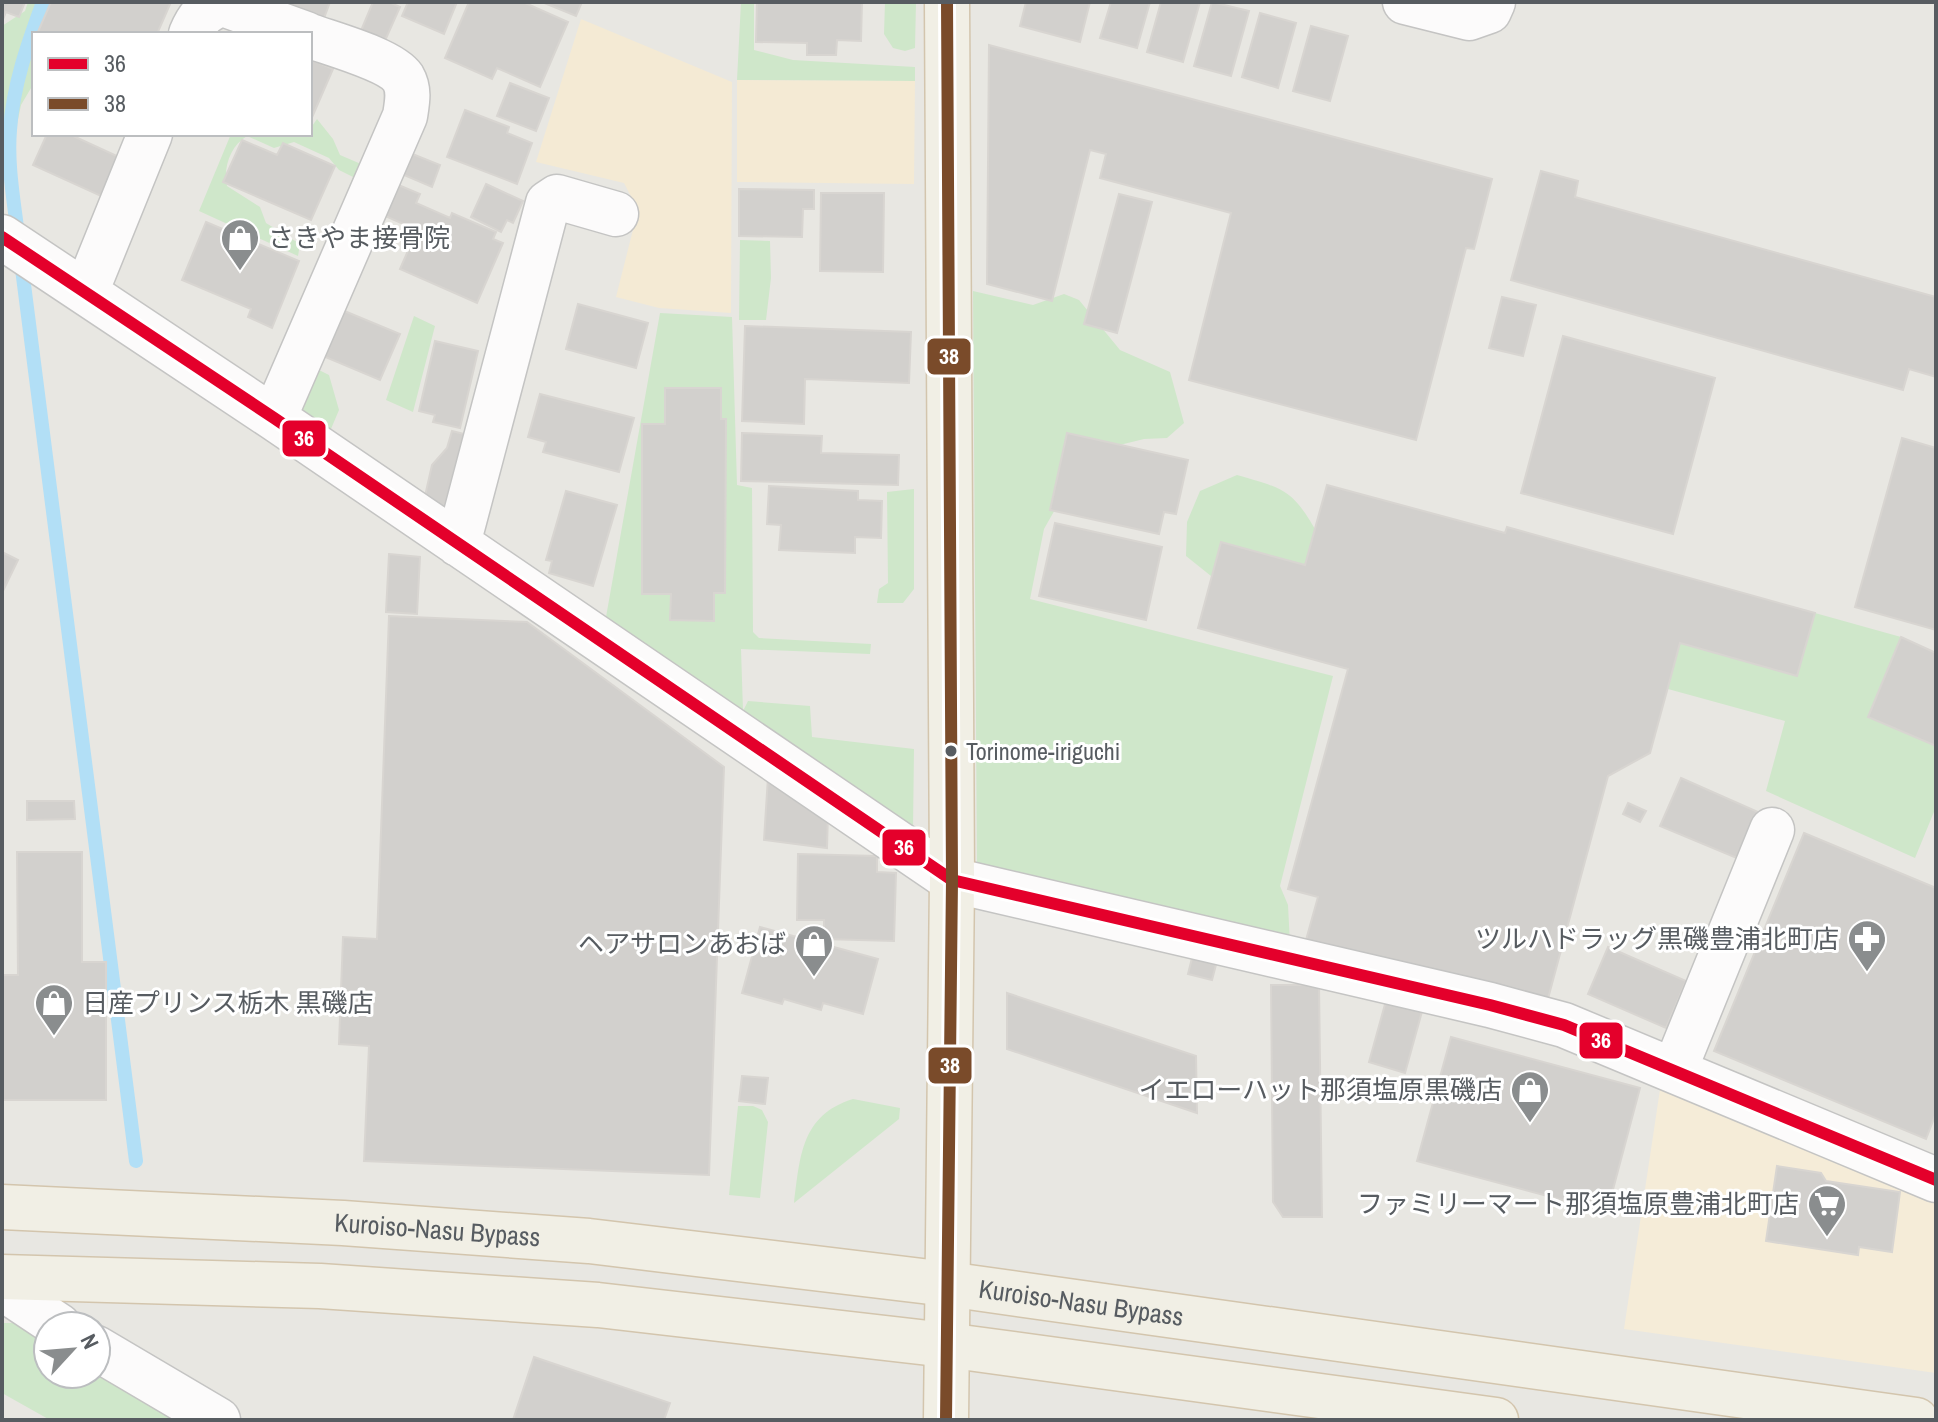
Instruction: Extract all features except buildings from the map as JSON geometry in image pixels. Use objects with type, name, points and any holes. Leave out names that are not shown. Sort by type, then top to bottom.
[{"type":"main road","points":[[946,1420],[952,880],[947,2]]},
{"type":"main road","name":"Kuroiso-Nasu Bypass","points":[[2,1207],[343,1223],[589,1241],[947,1284],[1916,1420]]},
{"type":"main road","points":[[2,1277],[320,1286],[598,1305],[946,1345],[1496,1420]]},
{"type":"street","points":[[1405,2],[1469,18],[1489,11],[1493,2]]},
{"type":"street","points":[[192,32],[197,19],[209,8],[223,4],[300,32]]},
{"type":"street","points":[[274,418],[405,116],[408,98],[403,79],[392,68],[312,37]]},
{"type":"street","points":[[86,292],[149,136]]},
{"type":"street","points":[[458,544],[548,203],[557,197],[616,214]]},
{"type":"street","points":[[2,237],[274,418],[952,880],[1490,1005],[1564,1025],[1936,1180]]},
{"type":"street","points":[[1675,1069],[1772,830]]},
{"type":"street","points":[[2,1288],[35,1310]]},
{"type":"street","points":[[112,1357],[218,1420]]},
{"type":"shaded area","points":[[1661,1083],[1936,1195],[1936,1373],[1624,1329]]},
{"type":"green space","points":[[28,2],[47,2],[35,32],[32,32],[32,86],[21,105],[17,124],[2,124],[2,26],[25,11]]},
{"type":"green space","points":[[741,2],[754,2],[754,50],[793,60],[915,67],[915,81],[737,80]]},
{"type":"green space","points":[[885,2],[916,2],[915,48],[905,51],[893,48],[884,34]]},
{"type":"green space","points":[[317,119],[333,139],[340,155],[368,167],[344,219],[339,213],[353,177],[339,170],[329,158],[294,142],[274,148],[247,136],[312,136],[312,126]]},
{"type":"green space","points":[[230,136],[247,136],[229,158],[227,186],[260,207],[266,223],[300,244],[298,256],[199,211]]},
{"type":"green space","points":[[740,240],[770,241],[771,278],[766,320],[739,320]]},
{"type":"green space","points":[[973,291],[1033,305],[1064,294],[1079,300],[1120,350],[1170,372],[1184,423],[1167,438],[1144,439],[1087,453],[1044,529],[1030,599],[1333,676],[1280,886],[1288,905],[1290,944],[977,870]]},
{"type":"green space","points":[[660,313],[732,317],[737,485],[752,488],[753,632],[759,638],[871,644],[870,654],[741,649],[743,711],[748,701],[810,706],[812,737],[914,749],[913,829],[606,617]],"holes":[[[665,388],[721,389],[721,419],[726,420],[725,592],[714,593],[714,621],[671,620],[671,594],[642,594],[642,425],[665,424]]]},
{"type":"green space","points":[[414,316],[435,326],[413,412],[386,400]]},
{"type":"green space","points":[[311,366],[329,375],[339,410],[328,436],[293,411]]},
{"type":"green space","points":[[1237,475],[1278,488],[1295,500],[1310,521],[1319,536],[1300,578],[1221,584],[1186,556],[1187,522],[1200,491]]},
{"type":"green space","points":[[914,489],[914,589],[903,603],[877,603],[879,589],[888,583],[887,492]]},
{"type":"green space","points":[[1815,613],[1901,637],[1868,716],[1936,746],[1936,807],[1915,858],[1766,791],[1785,721],[1668,689],[1680,643],[1797,676]]},
{"type":"green space","points":[[853,1099],[900,1108],[899,1119],[794,1203],[802,1154],[813,1127],[836,1106]]},
{"type":"green space","points":[[738,1106],[753,1106],[762,1110],[768,1122],[760,1198],[729,1195]]},
{"type":"green space","points":[[2,1323],[26,1323],[32,1326],[32,1390],[112,1390],[112,1372],[196,1420],[50,1420],[2,1393]]},
{"type":"sand","points":[[581,19],[732,82],[731,313],[659,308],[616,297],[638,210],[624,183],[536,162]]},
{"type":"sand","points":[[737,80],[915,81],[914,184],[737,182]]},
{"type":"waterway","points":[[32,32],[43,2]]},
{"type":"waterway","points":[[18,236],[11,183],[10,130],[14,97],[32,33]]},
{"type":"waterway","points":[[21,261],[136,1161]]},
{"type":"transit line","name":"38","points":[[946,1420],[952,880],[947,2]]},
{"type":"transit line","name":"36","points":[[2,237],[274,418],[952,880],[1490,1005],[1564,1025],[1936,1180]]},
{"type":"place","name":"さきやま接骨院","points":[[240,272]]},
{"type":"place","name":"Torinome-iriguchi","points":[[951,751]]},
{"type":"place","name":"ツルハドラッグ黒磯豊浦北町店","points":[[1867,973]]},
{"type":"place","name":"ヘアサロンあおば","points":[[814,978]]},
{"type":"place","name":"日産プリンス栃木 黒磯店","points":[[54,1037]]},
{"type":"place","name":"イエローハット那須塩原黒磯店","points":[[1530,1124]]},
{"type":"place","name":"ファミリーマート那須塩原豊浦北町店","points":[[1827,1238]]}]
